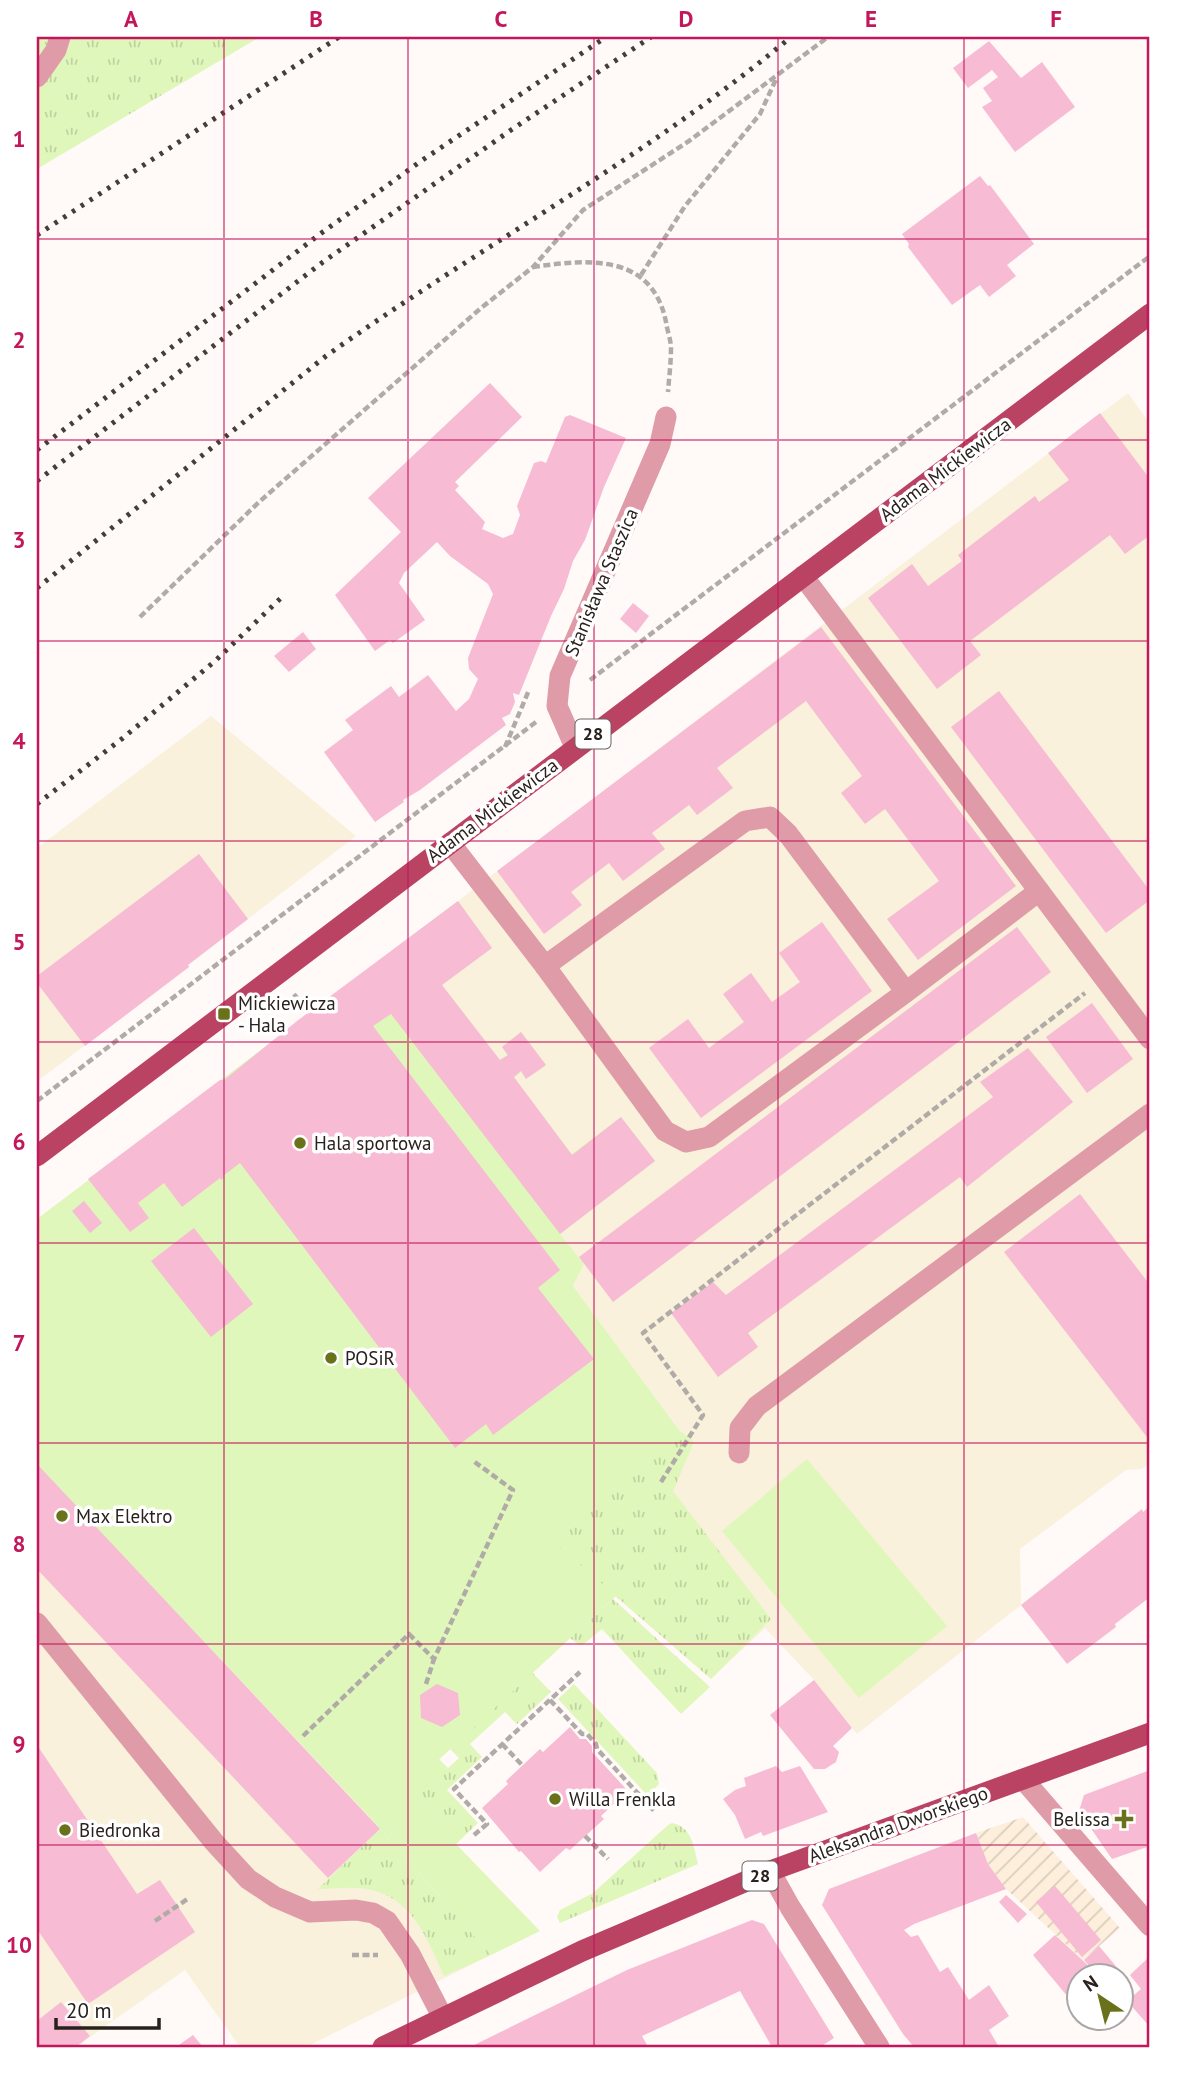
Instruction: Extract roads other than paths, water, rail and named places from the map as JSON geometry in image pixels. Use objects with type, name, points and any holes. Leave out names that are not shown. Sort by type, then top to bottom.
[{"type":"main road","name":"Adama Mickiewicza","points":[[37,1156],[1150,314]]},
{"type":"main road","name":"Aleksandra Dworskiego","points":[[383,2047],[582,1951],[771,1871],[1150,1733]]},
{"type":"street","points":[[37,78],[56,50],[60,37]]},
{"type":"street","name":"Stanisława Staszica","points":[[575,747],[558,706],[560,676],[660,444],[666,418]]},
{"type":"street","points":[[803,576],[1150,1039]]},
{"type":"street","points":[[545,966],[746,821],[770,817],[788,834],[906,992]]},
{"type":"street","points":[[450,843],[545,966],[665,1131],[686,1142],[709,1137],[1039,891]]},
{"type":"street","points":[[739,1453],[740,1428],[757,1406],[1150,1114]]},
{"type":"street","points":[[37,1623],[214,1842],[248,1879],[275,1897],[310,1912],[356,1910],[373,1913],[387,1921],[410,1954],[443,2018]]},
{"type":"street","points":[[1023,1779],[1150,1926]]},
{"type":"street","points":[[771,1871],[790,1907],[879,2047]]},
{"type":"railway","points":[[37,235],[339,37]]},
{"type":"railway","points":[[37,450],[320,234],[421,161],[606,37]]},
{"type":"railway","points":[[37,481],[323,262],[511,130],[651,37]]},
{"type":"railway","points":[[37,588],[326,356],[621,162],[736,81],[791,37]]},
{"type":"railway","points":[[37,804],[123,738],[215,661],[283,596]]},
{"type":"place","name":"Mickiewicza - Hala","points":[[224,1014]]},
{"type":"place","name":"Hala sportowa","points":[[300,1143]]},
{"type":"place","name":"POSiR","points":[[331,1358]]},
{"type":"place","name":"Max Elektro","points":[[62,1516]]},
{"type":"place","name":"Willa Frenkla","points":[[555,1799]]},
{"type":"place","name":"Belissa","points":[[1124,1819]]},
{"type":"place","name":"Biedronka","points":[[65,1830]]}]
